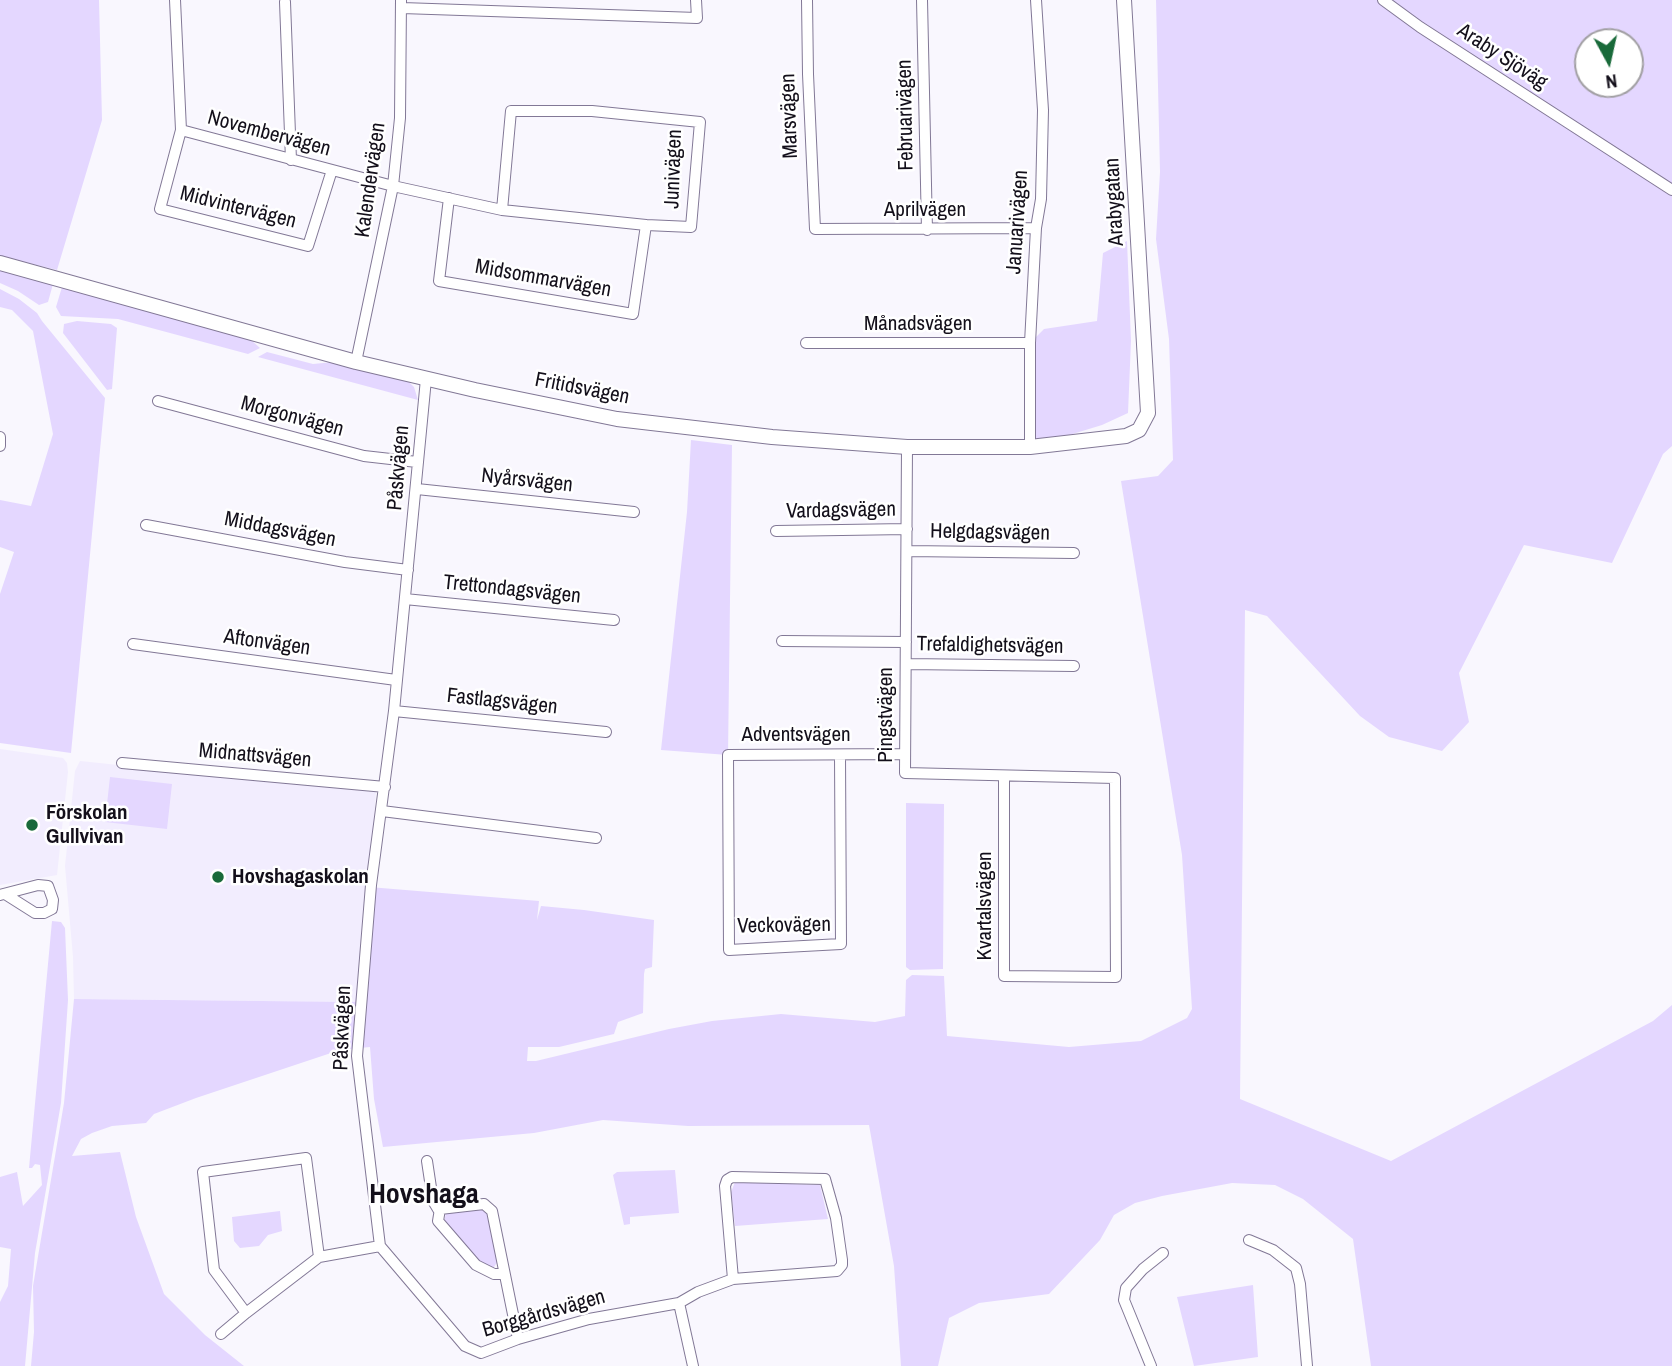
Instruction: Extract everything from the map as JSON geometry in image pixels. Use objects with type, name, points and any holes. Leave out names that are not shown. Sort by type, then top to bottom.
[{"type":"street","name":"Novembervägen","points":[[175,0],[181,131],[393,186]]},
{"type":"street","points":[[515,0],[516,12]]},
{"type":"street","points":[[402,4],[516,12],[697,18],[696,0]]},
{"type":"street","name":"Marsvägen","points":[[807,0],[807,74],[815,229]]},
{"type":"street","name":"Februarivägen","points":[[922,0],[928,230]]},
{"type":"street","name":"Januarivägen","points":[[1030,447],[1030,343],[1036,228],[1041,199],[1044,110],[1036,0]]},
{"type":"street","name":"Arabygatan","points":[[1124,0],[1148,401]]},
{"type":"street","name":"Araby Sjöväg","points":[[1382,0],[1672,190]]},
{"type":"street","points":[[285,2],[291,160]]},
{"type":"street","name":"Kalendervägen","points":[[356,362],[393,186],[400,118],[402,4]]},
{"type":"street","name":"Junivägen","points":[[393,186],[502,209],[646,225],[691,227],[700,122],[592,111],[511,111],[502,209]]},
{"type":"street","name":"Midvintervägen","points":[[181,131],[160,209],[308,246],[332,170]]},
{"type":"street","name":"Midsommarvägen","points":[[450,198],[439,281],[633,314],[646,225]]},
{"type":"street","name":"Aprilvägen","points":[[815,229],[1036,228]]},
{"type":"street","name":"Fritidsvägen","points":[[0,263],[356,362],[617,419],[907,447],[1030,447],[1126,436],[1139,430],[1144,423],[1148,413],[1148,401]]},
{"type":"street","name":"Månadsvägen","points":[[806,344],[1030,343]]},
{"type":"street","name":"Påskvägen","points":[[380,1246],[357,1056],[371,885],[394,711],[426,379]]},
{"type":"street","name":"Morgonvägen","points":[[158,401],[364,456],[417,462]]},
{"type":"street","points":[[0,438],[0,446]]},
{"type":"street","name":"Pingstvägen","points":[[907,447],[905,773],[1115,778]]},
{"type":"street","name":"Nyårsvägen","points":[[417,489],[634,512]]},
{"type":"street","name":"Middagsvägen","points":[[146,525],[345,562],[408,570]]},
{"type":"street","name":"Vardagsvägen","points":[[776,531],[907,529]]},
{"type":"street","name":"Helgdagsvägen","points":[[907,551],[1074,553]]},
{"type":"street","name":"Trettondagsvägen","points":[[405,599],[614,620]]},
{"type":"street","points":[[782,640],[906,642]]},
{"type":"street","name":"Aftonvägen","points":[[133,644],[396,680]]},
{"type":"street","name":"Trefaldighetsvägen","points":[[906,664],[1074,666]]},
{"type":"street","name":"Fastlagsvägen","points":[[394,711],[606,732]]},
{"type":"street","name":"Adventsvägen","points":[[728,755],[905,754]]},
{"type":"street","name":"Veckovägen","points":[[728,755],[729,950],[841,944],[840,755]]},
{"type":"street","name":"Midnattsvägen","points":[[122,763],[385,787]]},
{"type":"street","name":"Kvartalsvägen","points":[[1004,776],[1004,976],[1116,977],[1115,778]]},
{"type":"street","points":[[382,811],[596,838]]},
{"type":"street","points":[[246,1313],[214,1270],[203,1172],[306,1158],[319,1257]]},
{"type":"street","points":[[427,1161],[433,1201],[439,1211],[441,1225],[476,1265],[489,1272],[504,1274]]},
{"type":"street","name":"Borggårdsvägen","points":[[380,1246],[466,1346],[481,1353],[518,1339],[615,1313],[679,1303],[698,1292],[733,1279],[833,1272],[840,1269],[842,1260],[836,1218],[825,1180],[732,1177],[727,1180],[725,1186],[733,1279]]},
{"type":"street","points":[[439,1211],[481,1204],[489,1206],[518,1339]]},
{"type":"street","points":[[1250,1240],[1273,1250],[1296,1268],[1307,1366]]},
{"type":"street","points":[[221,1335],[319,1257],[380,1246]]},
{"type":"street","points":[[1151,1366],[1124,1300],[1126,1288],[1143,1269],[1163,1253]]},
{"type":"street","points":[[679,1303],[692,1366]]},
{"type":"shaded area","points":[[0,0],[99,0],[102,120],[57,270],[0,256]]},
{"type":"shaded area","points":[[1156,0],[1672,0],[1672,446],[1663,454],[1612,563],[1524,545],[1459,673],[1469,722],[1442,751],[1389,737],[1360,716],[1267,616],[1245,610],[1240,1099],[1391,1161],[1653,1021],[1672,1005],[1672,1366],[1371,1366],[1353,1239],[1303,1199],[1275,1185],[1232,1183],[1135,1203],[1114,1215],[1100,1240],[1049,1294],[979,1303],[949,1318],[938,1366],[901,1366],[894,1266],[869,1125],[688,1126],[603,1120],[534,1133],[383,1147],[374,1099],[370,1047],[340,1050],[196,1098],[154,1114],[146,1123],[112,1126],[92,1133],[81,1139],[72,1156],[120,1152],[136,1217],[164,1294],[205,1335],[244,1366],[31,1366],[34,1332],[33,1286],[64,1103],[74,999],[355,1002],[369,887],[539,901],[537,920],[541,906],[654,920],[652,967],[645,969],[644,974],[643,1013],[618,1022],[614,1034],[559,1047],[528,1047],[527,1061],[712,1021],[781,1014],[875,1022],[905,1016],[906,980],[912,975],[944,976],[947,1036],[1069,1047],[1141,1041],[1187,1018],[1192,1009],[1182,855],[1121,481],[1158,476],[1173,460],[1169,339],[1156,239],[1160,172]]},
{"type":"shaded area","points":[[1127,241],[1131,341],[1128,413],[1102,425],[1030,447],[1030,343],[1044,329],[1097,321],[1103,253]]},
{"type":"shaded area","points":[[0,270],[53,284],[48,302],[39,305],[0,283]]},
{"type":"shaded area","points":[[62,287],[251,340],[260,348],[248,354],[118,319],[61,316],[56,307]]},
{"type":"shaded area","points":[[0,289],[37,313],[105,398],[71,753],[0,743],[0,594],[14,552],[0,547],[0,500],[31,506],[53,434],[33,331],[12,310],[0,307]]},
{"type":"shaded area","points":[[77,321],[111,324],[117,328],[112,389],[107,390],[63,333],[64,324]]},
{"type":"shaded area","points":[[267,352],[313,364],[334,362],[408,381],[414,387],[418,400],[258,357]]},
{"type":"shaded area","points":[[691,440],[732,445],[728,755],[661,750],[687,512]]},
{"type":"shaded area","name":"Förskolan Gullvivan","points":[[0,749],[63,758],[67,763],[57,875],[0,885]]},
{"type":"shaded area","name":"Hovshagaskolan","points":[[80,761],[376,792],[369,887],[355,1002],[74,999],[65,866],[75,771]]},
{"type":"shaded area","points":[[110,777],[172,784],[167,829],[105,822]]},
{"type":"shaded area","points":[[906,803],[944,804],[943,969],[910,970],[906,967]]},
{"type":"shaded area","points":[[52,921],[61,922],[65,928],[68,1000],[61,1103],[35,1253],[25,1366],[0,1366],[0,1302],[8,1286],[11,1249],[0,1247],[0,1177],[17,1172],[23,1206],[42,1185],[40,1165],[35,1164],[29,1168]]},
{"type":"shaded area","points":[[675,1170],[679,1213],[630,1217],[630,1224],[624,1225],[613,1175],[617,1172]]},
{"type":"shaded area","points":[[735,1182],[820,1185],[828,1219],[735,1226],[731,1192]]},
{"type":"shaded area","points":[[482,1209],[487,1214],[498,1261],[494,1267],[489,1268],[480,1264],[444,1222],[446,1213]]},
{"type":"shaded area","points":[[280,1211],[282,1231],[268,1235],[259,1246],[240,1248],[234,1241],[232,1217]]},
{"type":"shaded area","points":[[1253,1285],[1258,1357],[1194,1366],[1177,1297]]},
{"type":"place","name":"Förskolan Gullvivan","points":[[32,825]]},
{"type":"place","name":"Hovshagaskolan","points":[[218,877]]},
{"type":"district","name":"Hovshaga","points":[[424,1195]]}]
